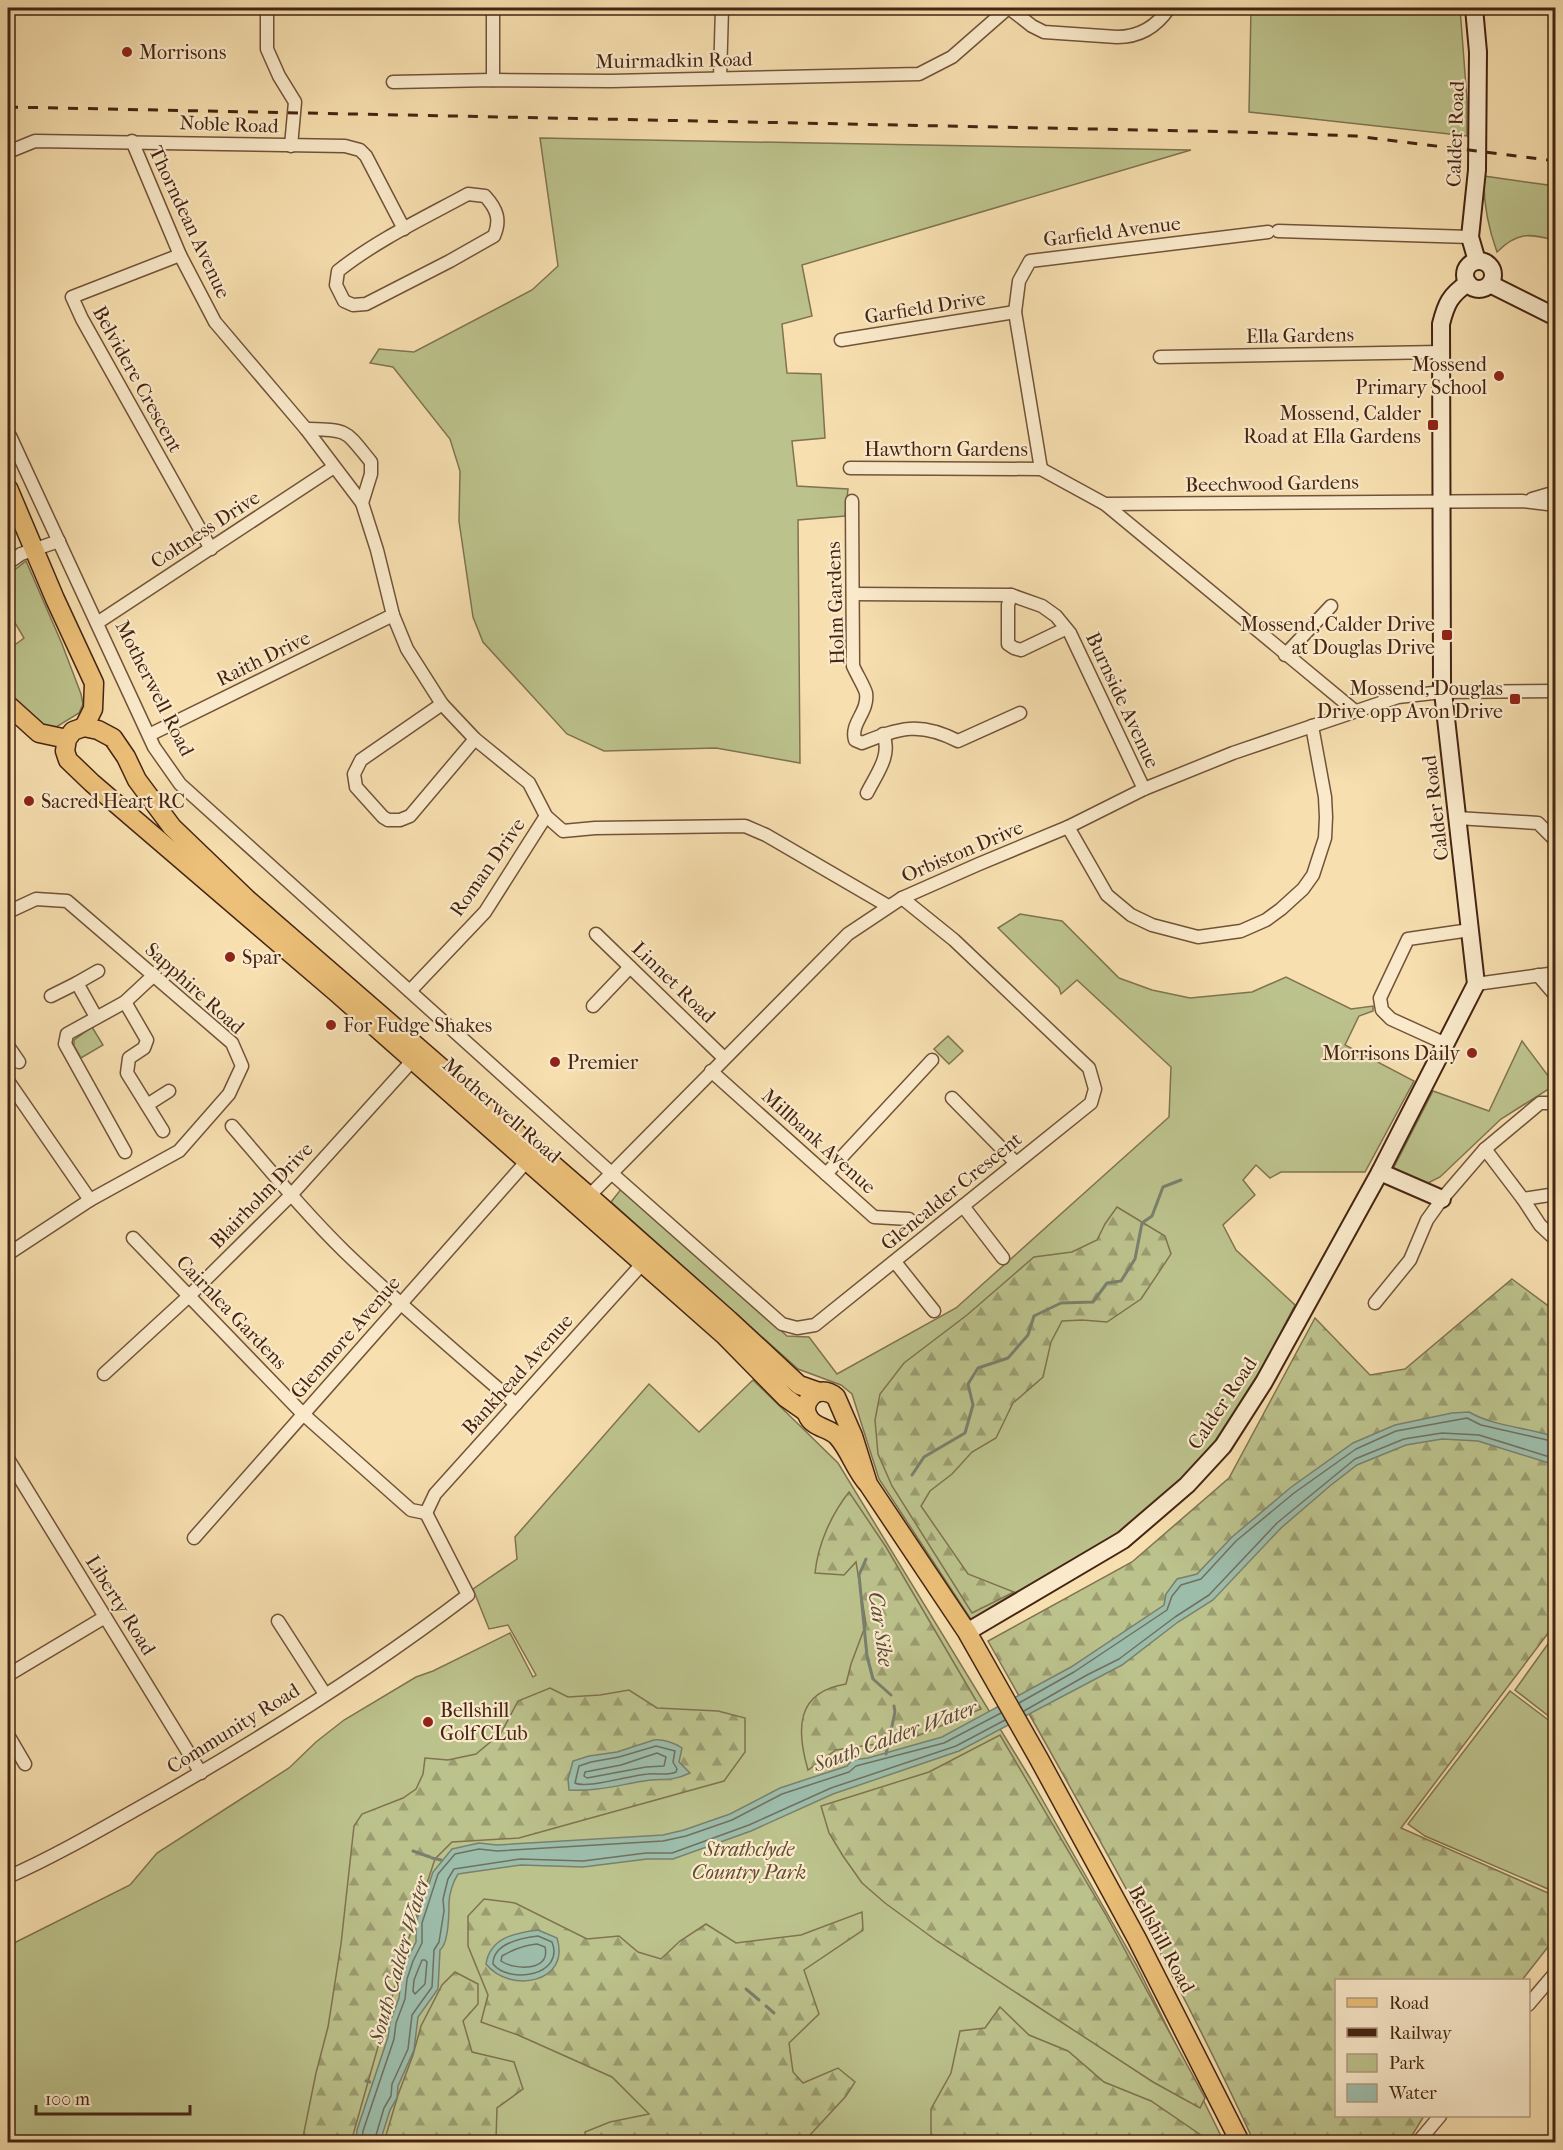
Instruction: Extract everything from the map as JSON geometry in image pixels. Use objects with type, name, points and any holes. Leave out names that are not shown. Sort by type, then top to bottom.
[{"type":"main road","points":[[8,488],[94,683],[93,709],[84,727],[73,731],[67,739],[39,733],[8,705]]},
{"type":"main road","name":"Motherwell Road","points":[[84,727],[98,730],[113,738],[126,757],[137,780],[172,827],[247,899],[590,1196],[799,1385],[819,1392]]},
{"type":"main road","name":"Motherwell Road","points":[[67,739],[65,751],[68,760],[110,800],[133,817],[337,993],[724,1335],[786,1398],[806,1412]]},
{"type":"main road","points":[[110,800],[127,795],[137,780]]},
{"type":"main road","points":[[841,1409],[838,1418],[824,1428],[816,1426],[810,1420],[806,1412],[806,1404],[810,1397],[819,1392],[832,1393],[840,1403],[853,1436],[867,1484]]},
{"type":"main road","name":"Bellshill Road","points":[[824,1428],[836,1435],[846,1448],[858,1473],[967,1632],[1137,1939],[1240,2142]]},
{"type":"street","points":[[267,8],[267,49],[279,76],[295,102],[291,146]]},
{"type":"street","points":[[493,8],[493,80]]},
{"type":"street","points":[[720,78],[722,8]]},
{"type":"street","points":[[1008,8],[1044,32],[1117,37],[1142,33],[1161,18],[1169,8]]},
{"type":"street","name":"Muirmadkin Road","points":[[393,82],[611,81],[919,74],[952,57],[1008,8]]},
{"type":"street","name":"Calder Road","points":[[1474,8],[1478,52],[1477,158],[1470,237],[1477,261]]},
{"type":"street","name":"Noble Road","points":[[8,152],[35,141],[345,146],[360,150],[366,156],[404,229]]},
{"type":"street","name":"Thorndean Avenue","points":[[132,141],[180,255],[215,322],[306,429],[362,503],[377,550],[393,615],[407,649],[442,704],[475,739],[529,783],[546,816]]},
{"type":"street","points":[[468,194],[485,196],[493,206],[499,221],[494,236],[450,261],[366,304],[353,305],[344,302],[336,285],[338,271],[404,229],[468,194]]},
{"type":"street","name":"Garfield Avenue","points":[[1041,470],[1015,312],[1019,281],[1029,261],[1273,231],[1470,237]]},
{"type":"street","name":"Belvidere Crescent","points":[[180,255],[72,297],[82,319],[211,549]]},
{"type":"street","points":[[1472,262],[1485,262],[1492,268],[1494,276],[1490,284],[1479,289],[1468,283],[1466,270],[1472,262]]},
{"type":"street","name":"Calder Road","points":[[967,1632],[1123,1540],[1187,1485],[1223,1446],[1264,1382],[1380,1172],[1476,984],[1442,692],[1440,324],[1454,292],[1468,283]]},
{"type":"street","points":[[1490,284],[1556,317]]},
{"type":"street","name":"Garfield Drive","points":[[841,340],[1015,312]]},
{"type":"street","name":"Ella Gardens","points":[[1160,357],[1440,352]]},
{"type":"street","points":[[306,429],[338,430],[348,434],[371,462],[371,474],[362,503]]},
{"type":"street","name":"Motherwell Road","points":[[10,436],[154,747],[180,784],[611,1173]]},
{"type":"street","name":"Coltness Drive","points":[[97,623],[334,467]]},
{"type":"street","name":"Hawthorn Gardens","points":[[850,468],[1041,470]]},
{"type":"street","name":"Beechwood Gardens","points":[[1041,470],[1105,504],[1355,711]]},
{"type":"street","points":[[1522,501],[1556,492]]},
{"type":"street","name":"Holm Gardens","points":[[852,501],[853,666],[866,692],[862,716],[854,727],[855,740],[862,743],[883,734],[920,728],[958,741],[1020,713]]},
{"type":"street","points":[[1522,501],[1556,505]]},
{"type":"street","name":"Beechwood Gardens","points":[[1105,504],[1522,501]]},
{"type":"street","points":[[8,563],[21,554],[59,542]]},
{"type":"street","name":"Burnside Avenue","points":[[853,594],[1011,594],[1036,602],[1056,616],[1070,633],[1144,789]]},
{"type":"street","name":"Burnside Avenue","points":[[1011,594],[1008,606],[1008,644],[1014,648],[1021,650],[1065,629]]},
{"type":"street","points":[[1285,655],[1331,606]]},
{"type":"street","name":"Raith Drive","points":[[149,735],[393,615]]},
{"type":"street","name":"Orbiston Drive","points":[[590,1196],[848,934],[902,898],[1068,827],[1144,789],[1233,753],[1398,697],[1442,692],[1556,692]]},
{"type":"street","points":[[442,704],[361,760],[356,766],[354,774],[356,787],[383,817],[394,821],[410,816],[475,739]]},
{"type":"street","points":[[1068,827],[1107,895],[1131,915],[1152,925],[1198,937],[1241,931],[1266,920],[1281,909],[1303,890],[1313,875],[1325,838],[1326,817],[1325,797],[1312,726]]},
{"type":"street","points":[[867,793],[885,758],[887,744],[883,734]]},
{"type":"street","points":[[546,816],[563,831],[595,828],[745,826],[766,835],[888,906]]},
{"type":"street","name":"Roman Drive","points":[[410,991],[485,912],[546,816]]},
{"type":"street","points":[[1457,818],[1538,822],[1556,841]]},
{"type":"street","name":"Glencalder Crescent","points":[[611,1173],[782,1324],[797,1328],[815,1325],[1091,1103],[1095,1089],[1089,1068],[954,940],[902,898]]},
{"type":"street","name":"Sapphire Road","points":[[8,912],[36,899],[68,901],[232,1043],[242,1066],[229,1094],[179,1151],[90,1200],[8,1254]]},
{"type":"street","points":[[1446,1044],[1391,1019],[1382,1010],[1380,998],[1408,939],[1470,930]]},
{"type":"street","name":"Linnet Road","points":[[596,934],[724,1058]]},
{"type":"street","points":[[593,1006],[630,967]]},
{"type":"street","points":[[51,996],[98,971]]},
{"type":"street","points":[[1476,984],[1556,973]]},
{"type":"street","points":[[125,1152],[65,1044],[67,1034],[125,1002],[154,975]]},
{"type":"street","points":[[1538,975],[1556,996]]},
{"type":"street","points":[[77,983],[96,1017]]},
{"type":"street","points":[[125,1002],[147,1041],[144,1048],[129,1058],[127,1073],[163,1131]]},
{"type":"street","points":[[8,1046],[19,1062]]},
{"type":"street","points":[[826,1174],[932,1060]]},
{"type":"street","name":"Blairholm Drive","points":[[104,1374],[189,1296],[291,1195],[412,1061]]},
{"type":"street","name":"Millbank Avenue","points":[[711,1071],[874,1217],[909,1218]]},
{"type":"street","points":[[8,1081],[90,1200]]},
{"type":"street","points":[[147,1105],[169,1091]]},
{"type":"street","points":[[952,1098],[1016,1162]]},
{"type":"street","points":[[1375,1303],[1410,1260],[1427,1220],[1442,1199],[1485,1149],[1540,1103],[1556,1103]]},
{"type":"street","points":[[232,1126],[343,1251],[400,1304],[516,1404]]},
{"type":"street","points":[[1485,1149],[1523,1199],[1540,1226],[1556,1240]]},
{"type":"street","name":"Glenmore Avenue","points":[[194,1538],[526,1162]]},
{"type":"street","points":[[1380,1172],[1442,1199]]},
{"type":"street","points":[[1523,1199],[1556,1194]]},
{"type":"street","points":[[963,1206],[1003,1258]]},
{"type":"street","name":"Cairnlea Gardens","points":[[133,1238],[303,1414],[411,1510],[426,1513]]},
{"type":"street","points":[[895,1262],[934,1311]]},
{"type":"street","name":"Bankhead Avenue","points":[[426,1513],[435,1494],[642,1264]]},
{"type":"street","name":"Liberty Road","points":[[8,1459],[201,1773]]},
{"type":"street","name":"Community Road","points":[[8,1877],[79,1842],[201,1773],[410,1640],[468,1595],[426,1513]]},
{"type":"street","points":[[8,1675],[105,1617]]},
{"type":"street","points":[[278,1621],[325,1694]]},
{"type":"street","points":[[8,1735],[25,1764]]},
{"type":"street","points":[[1530,2003],[1556,1972]]},
{"type":"street","points":[[1418,2142],[1438,2117]]},
{"type":"green space","points":[[1251,8],[1460,8],[1467,100],[1467,136],[1249,112]]},
{"type":"green space","points":[[540,138],[1191,150],[802,265],[812,316],[782,324],[787,373],[821,374],[825,438],[792,441],[797,486],[848,489],[845,516],[798,520],[800,763],[716,748],[604,751],[567,734],[483,642],[473,617],[459,521],[460,471],[450,439],[393,367],[370,363],[379,349],[414,352],[532,290],[558,266]]},
{"type":"green space","points":[[1484,176],[1555,186],[1555,240],[1538,236],[1518,237],[1497,252],[1487,215]]},
{"type":"green space","points":[[26,561],[62,644],[83,704],[79,713],[53,729],[45,727],[8,696],[8,650],[24,638],[8,611],[8,575]]},
{"type":"green space","points":[[1020,914],[1062,921],[1119,978],[1152,990],[1190,998],[1252,992],[1286,977],[1351,1009],[1373,1006],[1373,1011],[1359,1016],[1345,1045],[1414,1081],[1365,1172],[1281,1172],[1270,1178],[1256,1165],[1243,1180],[1255,1195],[1223,1225],[1236,1250],[1295,1305],[1258,1376],[1217,1439],[1178,1484],[1125,1530],[972,1621],[879,1479],[852,1394],[841,1385],[798,1369],[611,1202],[622,1188],[787,1336],[809,1337],[837,1374],[956,1308],[1169,1117],[1171,1067],[1077,980],[1061,994],[1059,988],[998,928]]},
{"type":"green space","points":[[92,1027],[103,1045],[81,1058],[74,1046],[74,1040]]},
{"type":"green space","points":[[948,1036],[963,1051],[949,1064],[934,1049]]},
{"type":"green space","points":[[1522,1041],[1555,1085],[1501,1119],[1440,1177],[1428,1183],[1393,1169],[1433,1091],[1489,1111]]},
{"type":"green space","points":[[1117,1207],[1165,1236],[1171,1254],[1141,1299],[1107,1322],[1062,1321],[1051,1342],[1043,1377],[1013,1403],[996,1438],[972,1452],[952,1474],[930,1491],[921,1506],[968,1574],[1014,1592],[972,1613],[892,1486],[878,1454],[875,1420],[880,1394],[904,1363],[967,1315],[1034,1257],[1072,1252],[1097,1240]]},
{"type":"green space","points":[[1512,1279],[1555,1311],[1555,1624],[1401,1828],[1555,1896],[1555,1938],[1523,1979],[1335,1979],[1335,2117],[1423,2117],[1408,2142],[1254,2142],[1160,1951],[988,1641],[1132,1562],[1229,1478],[1315,1318],[1370,1375],[1405,1369]]},
{"type":"green space","name":"Strathclyde Country Park","points":[[753,1380],[838,1463],[1030,1778],[1136,1964],[1224,2142],[8,2142],[8,1946],[130,1885],[157,1853],[289,1768],[316,1742],[344,1720],[416,1677],[510,1633],[533,1677],[536,1675],[508,1625],[489,1629],[473,1589],[517,1559],[515,1537],[649,1384],[699,1432]]},
{"type":"green space","points":[[849,1492],[886,1547],[981,1709],[910,1739],[836,1750],[808,1770],[802,1740],[804,1715],[809,1704],[817,1695],[830,1688],[846,1684],[866,1624],[856,1562],[844,1575],[815,1573],[826,1530]]},
{"type":"green space","points":[[1555,1634],[1555,1721],[1515,1690]]},
{"type":"green space","points":[[550,1688],[568,1697],[629,1690],[657,1708],[718,1711],[745,1718],[745,1752],[724,1781],[519,1838],[452,1842],[435,1859],[408,1941],[351,2142],[302,2142],[328,2027],[341,1944],[354,1826],[362,1814],[403,1798],[416,1789],[423,1774],[425,1758],[448,1760],[476,1754],[501,1733],[518,1701]]},
{"type":"green space","points":[[1510,1691],[1555,1725],[1555,1892],[1425,1836],[1408,1824]]},
{"type":"green space","points":[[1000,1735],[1106,1915],[1205,2098],[1200,2108],[1153,2082],[937,1941],[885,1903],[862,1883],[829,1833],[821,1806],[929,1772]]},
{"type":"green space","points":[[484,1899],[515,1903],[587,1939],[619,1936],[638,1952],[661,1959],[680,1941],[706,1924],[736,1943],[801,1935],[862,1912],[863,1930],[804,1970],[819,2014],[789,2043],[793,2072],[803,2083],[838,2068],[855,2082],[846,2096],[809,2136],[787,2142],[586,2142],[585,2132],[610,2122],[649,2114],[612,2077],[518,2035],[481,2022],[488,1995],[468,1946],[468,1916]]},
{"type":"green space","points":[[455,1972],[478,1984],[478,2004],[463,2021],[472,2052],[514,2062],[523,2089],[497,2108],[496,2140],[501,2142],[384,2142],[421,2026],[442,1985]]},
{"type":"green space","points":[[1000,2007],[1029,2035],[1068,2051],[1104,2082],[1151,2101],[1211,2142],[929,2142],[931,2141],[931,2109],[951,2073],[960,2031],[985,2028]]},
{"type":"water","points":[[1469,1412],[1489,1421],[1555,1437],[1555,1465],[1478,1441],[1442,1439],[1406,1445],[1357,1465],[1331,1485],[1281,1528],[1213,1600],[1178,1622],[1122,1665],[959,1751],[833,1794],[751,1831],[673,1859],[647,1859],[583,1867],[521,1865],[458,1874],[450,1896],[447,1935],[440,1950],[438,1989],[418,2017],[414,2050],[398,2086],[397,2098],[390,2110],[380,2142],[356,2142],[357,2130],[399,1998],[401,1978],[416,1942],[416,1922],[433,1872],[452,1849],[479,1843],[497,1845],[663,1835],[730,1814],[780,1788],[847,1766],[852,1760],[868,1758],[942,1737],[1071,1667],[1164,1605],[1166,1594],[1177,1579],[1197,1574],[1232,1537],[1290,1488],[1353,1443],[1395,1425],[1452,1413]]},
{"type":"water","points":[[654,1740],[676,1744],[682,1748],[679,1762],[690,1773],[672,1779],[597,1789],[569,1790],[568,1779],[573,1761],[617,1752]]},
{"type":"water","points":[[538,1930],[557,1938],[559,1953],[555,1965],[547,1974],[523,1981],[509,1979],[486,1964],[492,1948],[504,1938]]},
{"type":"waterway","name":"Car Sike","points":[[912,1475],[924,1457],[965,1433],[973,1405],[968,1384],[978,1368],[1008,1358],[1028,1335],[1034,1316],[1061,1303],[1093,1302],[1107,1283],[1121,1281],[1135,1259],[1142,1223],[1152,1216],[1163,1187],[1181,1180]]},
{"type":"waterway","name":"Car Sike","points":[[866,1559],[859,1575],[867,1656],[873,1679],[891,1695]]},
{"type":"waterway","name":"Car Sike","points":[[886,1754],[895,1712],[894,1706]]},
{"type":"waterway","points":[[413,1851],[430,1857]]},
{"type":"waterway","points":[[432,1858],[441,1860]]},
{"type":"waterway","points":[[746,1989],[759,2000]]},
{"type":"waterway","points":[[766,2006],[774,2013]]},
{"type":"waterway","points":[[366,2081],[370,2082]]},
{"type":"railway","points":[[8,107],[1356,136],[1556,161]]},
{"type":"place","name":"Morrisons","points":[[127,52]]},
{"type":"place","name":"Mossend Primary School","points":[[1499,376]]},
{"type":"place","name":"Mossend, Calder Road at Ella Gardens","points":[[1433,425]]},
{"type":"place","name":"Mossend, Calder Drive at Douglas Drive","points":[[1447,635]]},
{"type":"place","name":"Mossend, Douglas Drive opp Avon Drive","points":[[1515,699]]},
{"type":"place","name":"Sacred Heart RC","points":[[29,801]]},
{"type":"place","name":"Spar","points":[[230,957]]},
{"type":"place","name":"For Fudge Shakes","points":[[331,1025]]},
{"type":"place","name":"Morrisons Daily","points":[[1472,1053]]},
{"type":"place","name":"Premier","points":[[555,1062]]},
{"type":"place","name":"Bellshill Golf CLub","points":[[428,1722]]},
{"type":"water label","name":"South Calder Water","points":[[895,1736]]},
{"type":"water label","name":"South Calder Water","points":[[399,1960]]}]
